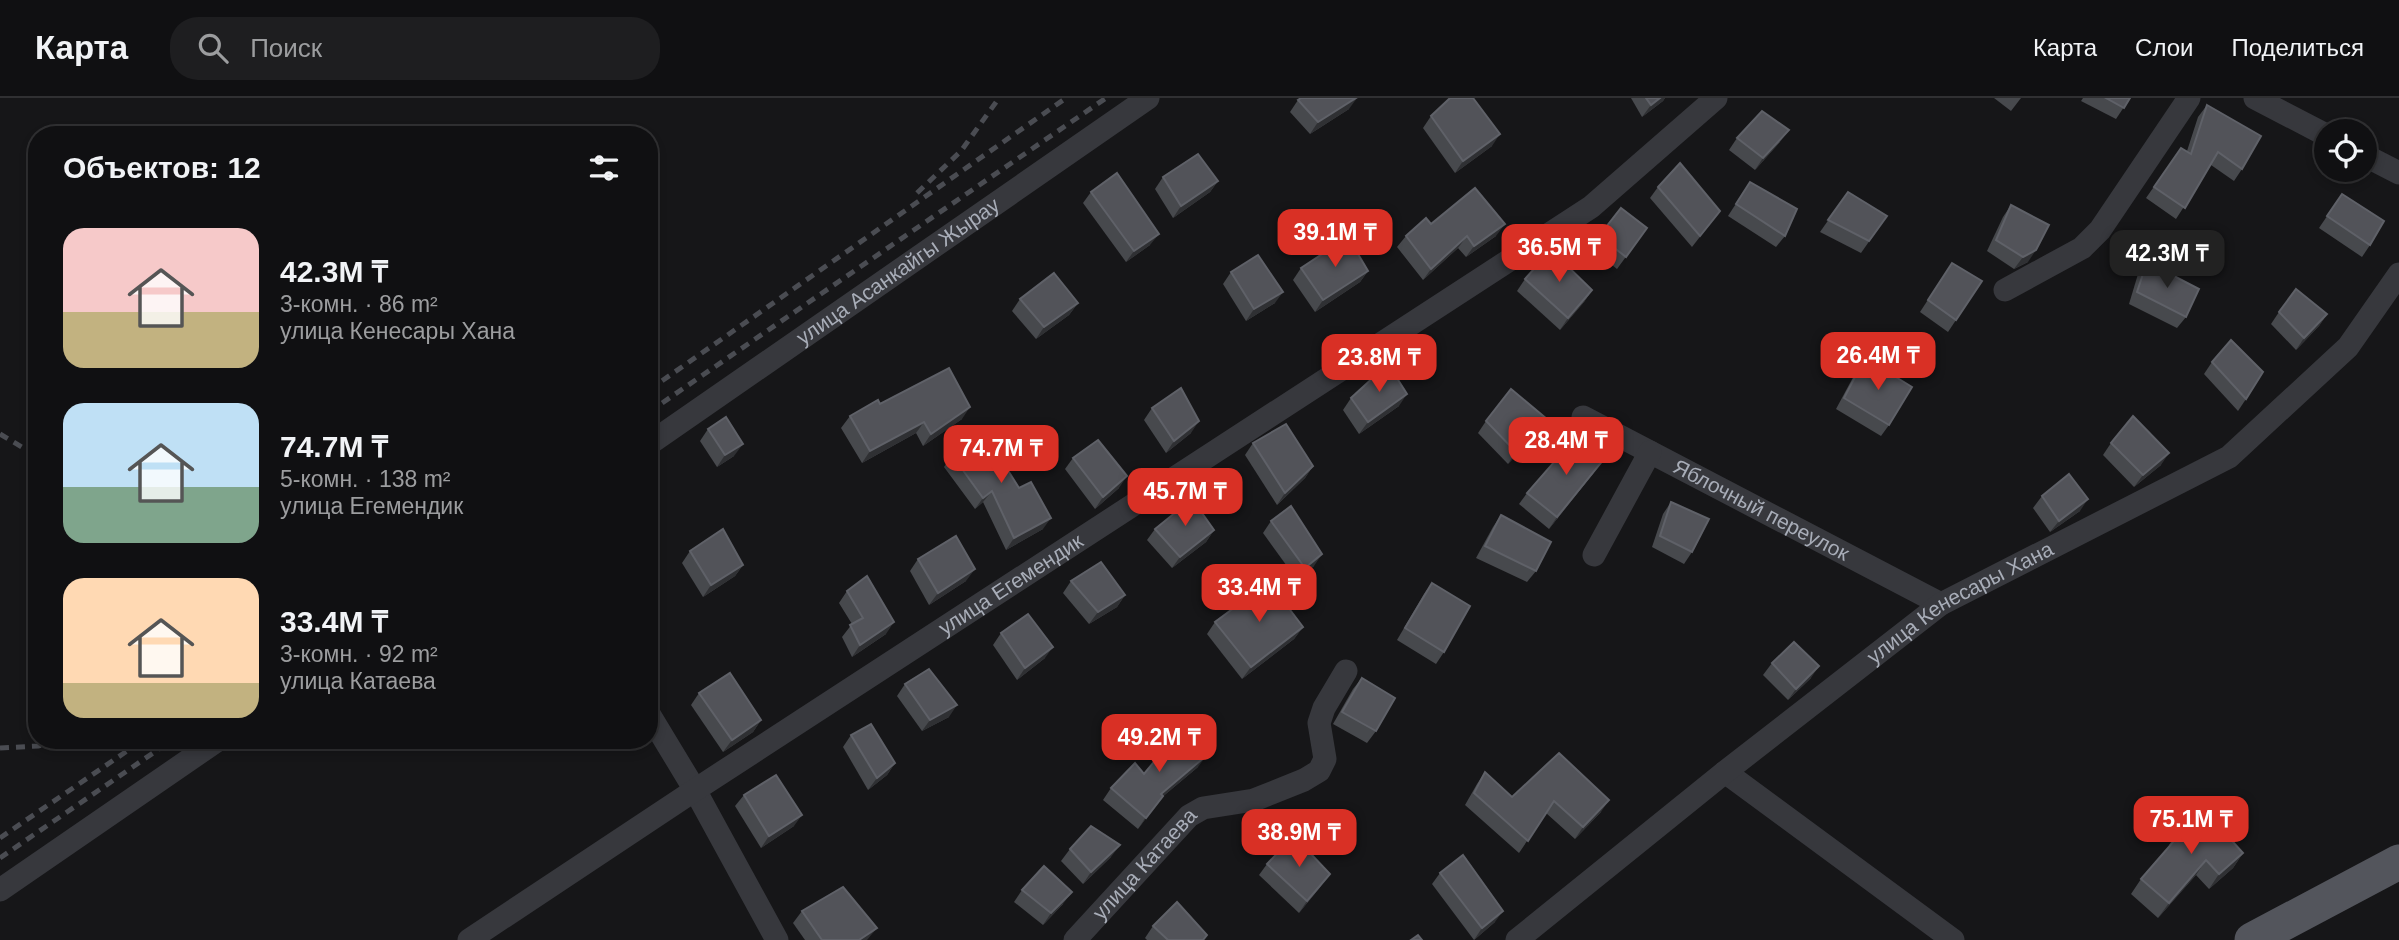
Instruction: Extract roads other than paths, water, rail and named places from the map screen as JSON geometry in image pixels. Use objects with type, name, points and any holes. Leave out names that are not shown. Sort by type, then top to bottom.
[{"type":"main road","points":[[2252,940],[2399,862]]},
{"type":"street","name":"улица Асанкайгы Жырау","points":[[658,438],[1148,98]]},
{"type":"street","name":"улица Егемендик","points":[[469,940],[1591,207],[1716,98]]},
{"type":"street","points":[[2005,290],[2082,248],[2100,230],[2189,98]]},
{"type":"street","points":[[2255,98],[2314,129]]},
{"type":"street","points":[[2377,162],[2399,173]]},
{"type":"street","name":"улица Кенесары Хана","points":[[1517,940],[1725,772],[1941,604],[2229,457],[2348,347],[2399,274]]},
{"type":"street","name":"Яблочный переулок","points":[[1583,417],[1941,604]]},
{"type":"street","points":[[1594,555],[1650,452]]},
{"type":"street","name":"улица Катаева","points":[[1076,940],[1189,816],[1203,808],[1254,800],[1304,780],[1319,771],[1325,759],[1319,723],[1324,708],[1346,671]]},
{"type":"street","points":[[658,729],[695,790],[777,940]]},
{"type":"street","points":[[0,890],[205,749]]},
{"type":"street","points":[[1725,772],[1953,940]]},
{"type":"railway","points":[[917,193],[961,151],[999,98]]},
{"type":"railway","points":[[658,384],[1066,98]]},
{"type":"railway","points":[[658,406],[1106,98]]},
{"type":"railway","points":[[0,434],[28,451]]},
{"type":"railway","points":[[0,748],[28,747]]},
{"type":"railway","points":[[0,838],[130,749]]},
{"type":"railway","points":[[0,858],[159,749]]}]
